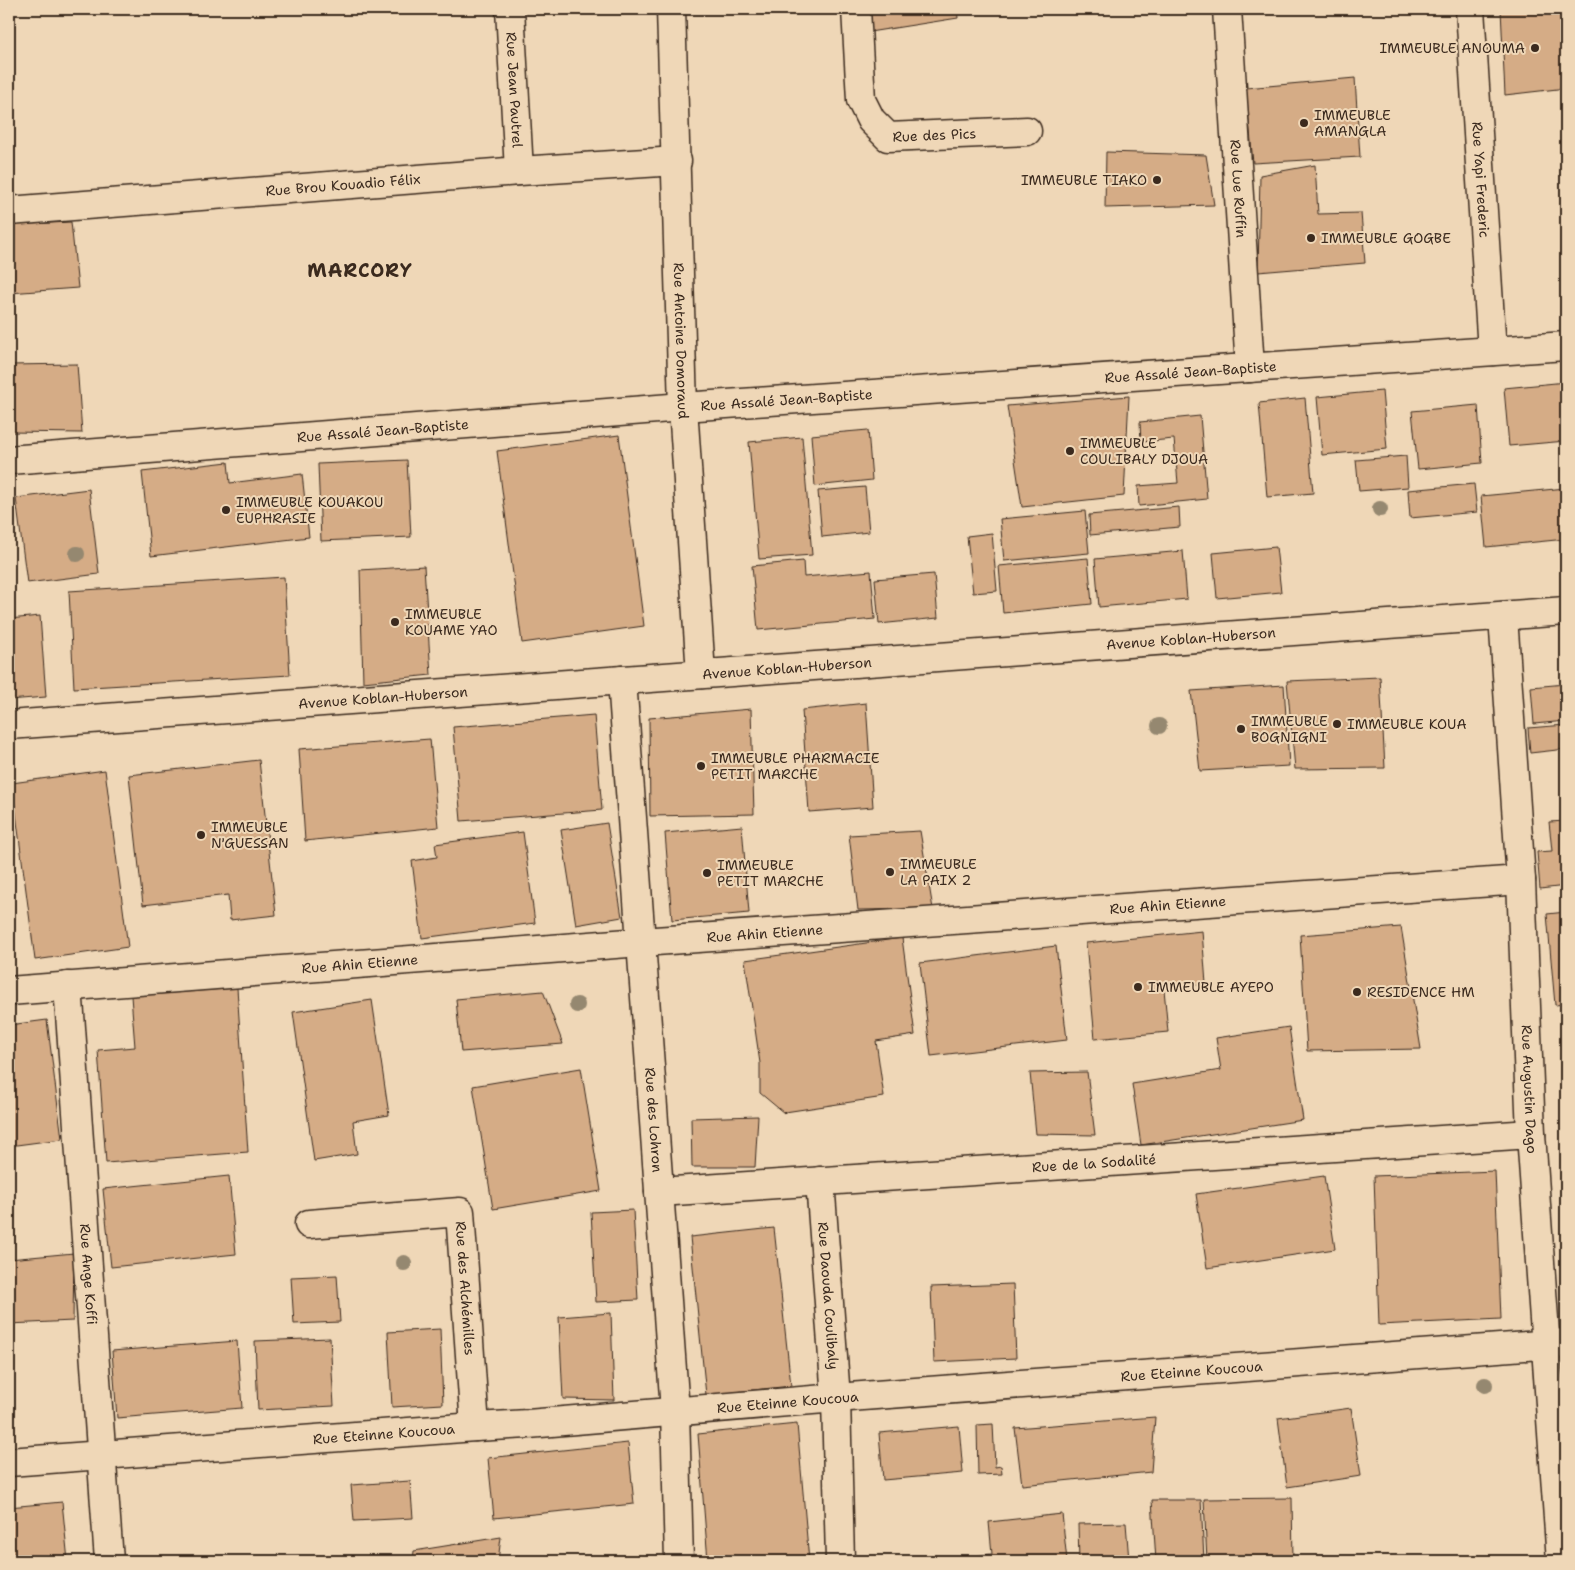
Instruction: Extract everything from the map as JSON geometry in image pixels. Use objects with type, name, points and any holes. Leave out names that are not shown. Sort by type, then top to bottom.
[{"type":"street","name":"Rue Jean Pautrel","points":[[510,9],[519,171]]},
{"type":"street","name":"Rue Antoine Domoraud","points":[[671,9],[683,407],[701,674]]},
{"type":"street","name":"Rue des Pics","points":[[856,9],[861,100],[871,120],[888,137],[1027,131]]},
{"type":"street","name":"Rue Lue Ruffin","points":[[1227,9],[1250,368]]},
{"type":"street","name":"Rue Yapi Frederic","points":[[1470,9],[1492,351]]},
{"type":"street","name":"Rue Brou Kouadio Félix","points":[[9,211],[519,171],[677,161]]},
{"type":"street","name":"Rue Assalé Jean-Baptiste","points":[[9,460],[683,407],[1566,346]]},
{"type":"street","name":"Avenue Koblan-Huberson","points":[[9,725],[1566,611]]},
{"type":"street","name":"Rue Augustin Dago","points":[[1503,616],[1521,880],[1530,1134],[1556,1344],[1560,1561]]},
{"type":"street","name":"Rue des Lohron","points":[[622,680],[675,1411],[679,1561]]},
{"type":"street","name":"Rue Ahin Etienne","points":[[9,990],[641,942],[1521,880]]},
{"type":"street","name":"Rue Ange Koffi","points":[[68,986],[109,1561]]},
{"type":"street","name":"Rue de la Sodalité","points":[[659,1192],[1530,1134]]},
{"type":"street","name":"Rue Daouda Coulibaly","points":[[820,1181],[836,1398],[840,1561]]},
{"type":"street","name":"Rue des Alchémilles","points":[[309,1224],[460,1212],[475,1427]]},
{"type":"street","name":"Rue Eteinne Koucoua","points":[[9,1462],[528,1424],[836,1398],[1556,1344]]},
{"type":"building","points":[[864,9],[957,9],[958,18],[863,33]]},
{"type":"building","name":"IMMEUBLE ANOUMA","points":[[1501,9],[1566,9],[1566,88],[1505,95]]},
{"type":"building","name":"IMMEUBLE AMANGLA","points":[[1355,78],[1360,157],[1253,163],[1246,88]]},
{"type":"building","name":"IMMEUBLE TIAKO","points":[[1106,152],[1206,155],[1214,205],[1105,208]]},
{"type":"building","name":"IMMEUBLE GOGBE","points":[[1315,165],[1318,214],[1361,213],[1365,263],[1258,272],[1260,175]]},
{"type":"building","points":[[71,222],[78,288],[9,293],[9,225]]},
{"type":"building","points":[[77,364],[82,433],[9,432],[9,365]]},
{"type":"building","points":[[1566,382],[1566,441],[1509,446],[1504,388]]},
{"type":"building","points":[[1382,391],[1387,449],[1322,455],[1317,397]]},
{"type":"building","name":"IMMEUBLE COULIBALY DJOUA","points":[[1129,396],[1124,496],[1022,507],[1007,406]]},
{"type":"building","points":[[1305,398],[1313,493],[1267,497],[1259,403]]},
{"type":"building","points":[[1478,405],[1482,463],[1418,469],[1412,411]]},
{"type":"building","points":[[1200,416],[1207,499],[1139,506],[1138,486],[1178,483],[1174,439],[1141,442],[1140,422]]},
{"type":"building","points":[[868,430],[872,480],[815,486],[811,435]]},
{"type":"building","points":[[619,435],[644,626],[522,643],[497,451]]},
{"type":"building","points":[[802,437],[812,555],[759,559],[749,442]]},
{"type":"building","points":[[1406,456],[1408,487],[1359,491],[1356,460]]},
{"type":"building","points":[[407,460],[411,537],[321,541],[318,464]]},
{"type":"building","name":"IMMEUBLE KOUAKOU EUPHRASIE","points":[[228,462],[230,483],[302,474],[309,537],[151,556],[142,472]]},
{"type":"building","points":[[1474,484],[1477,512],[1410,518],[1408,490]]},
{"type":"building","points":[[865,487],[869,532],[822,537],[818,491]]},
{"type":"building","points":[[1566,488],[1566,539],[1486,547],[1481,496]]},
{"type":"building","points":[[89,489],[99,574],[27,583],[16,498]]},
{"type":"building","points":[[1179,507],[1180,527],[1090,535],[1089,515]]},
{"type":"building","points":[[1085,511],[1089,553],[1004,561],[1000,519]]},
{"type":"building","points":[[992,533],[997,591],[973,593],[967,536]]},
{"type":"building","points":[[1276,547],[1281,592],[1217,598],[1213,553]]},
{"type":"building","points":[[1183,551],[1187,599],[1099,607],[1095,559]]},
{"type":"building","points":[[1088,558],[1092,604],[1003,613],[999,566]]},
{"type":"building","points":[[803,561],[804,577],[871,571],[875,619],[758,630],[752,566]]},
{"type":"building","name":"IMMEUBLE KOUAME YAO","points":[[424,566],[431,675],[363,682],[360,570]]},
{"type":"building","points":[[934,574],[938,618],[879,624],[875,579]]},
{"type":"building","points":[[284,577],[290,675],[74,688],[69,591]]},
{"type":"building","points":[[40,616],[46,697],[9,700],[9,619]]},
{"type":"building","name":"IMMEUBLE KOUA","points":[[1380,677],[1385,768],[1295,769],[1287,681]]},
{"type":"building","points":[[1566,684],[1566,721],[1534,724],[1531,687]]},
{"type":"building","name":"IMMEUBLE BOGNIGNI","points":[[1284,685],[1289,766],[1200,771],[1191,691]]},
{"type":"building","points":[[866,703],[873,807],[809,812],[802,710]]},
{"type":"building","name":"IMMEUBLE PHARMACIE PETIT MARCHE","points":[[751,709],[754,814],[650,816],[649,718]]},
{"type":"building","points":[[594,715],[602,810],[461,821],[453,727]]},
{"type":"building","points":[[1566,725],[1566,749],[1530,753],[1528,728]]},
{"type":"building","points":[[430,739],[438,827],[305,841],[299,749]]},
{"type":"building","name":"IMMEUBLE N'GUESSAN","points":[[259,760],[276,915],[230,920],[228,895],[143,905],[129,775]]},
{"type":"building","points":[[105,770],[128,947],[35,960],[12,783]]},
{"type":"building","points":[[1566,821],[1566,886],[1540,889],[1537,852],[1552,851],[1549,822]]},
{"type":"building","points":[[607,823],[622,917],[576,925],[561,830]]},
{"type":"building","name":"IMMEUBLE PETIT MARCHE","points":[[742,826],[749,913],[672,920],[665,833]]},
{"type":"building","name":"IMMEUBLE LA PAIX 2","points":[[920,831],[933,909],[858,910],[849,835]]},
{"type":"building","points":[[523,832],[535,923],[422,938],[412,861],[437,857],[435,844]]},
{"type":"building","points":[[1566,912],[1566,1004],[1555,1005],[1547,914]]},
{"type":"building","name":"RESIDENCE HM","points":[[1401,927],[1421,1049],[1307,1051],[1300,935]]},
{"type":"building","name":"IMMEUBLE AYEPO","points":[[1202,931],[1206,984],[1164,989],[1168,1032],[1095,1039],[1086,943]]},
{"type":"building","points":[[902,938],[915,1035],[876,1041],[884,1097],[784,1113],[760,1093],[760,1063],[745,960]]},
{"type":"building","points":[[1056,946],[1067,1040],[931,1056],[920,963]]},
{"type":"building","points":[[237,988],[248,1152],[106,1163],[98,1050],[135,1047],[131,996]]},
{"type":"building","points":[[543,991],[563,1044],[461,1052],[456,999]]},
{"type":"building","points":[[372,1000],[389,1115],[353,1121],[357,1154],[314,1161],[293,1012]]},
{"type":"building","points":[[1566,1007],[1566,1078],[1560,1008]]},
{"type":"building","points":[[47,1020],[62,1139],[9,1146],[9,1025]]},
{"type":"building","points":[[1289,1027],[1303,1120],[1141,1145],[1132,1084],[1221,1070],[1216,1038]]},
{"type":"building","points":[[581,1068],[601,1191],[493,1209],[473,1086]]},
{"type":"building","points":[[1087,1072],[1095,1135],[1036,1134],[1030,1073]]},
{"type":"building","points":[[758,1116],[755,1167],[692,1167],[691,1118]]},
{"type":"building","points":[[1495,1171],[1501,1319],[1379,1325],[1374,1176]]},
{"type":"building","points":[[229,1176],[236,1254],[111,1267],[103,1189]]},
{"type":"building","points":[[1324,1176],[1335,1249],[1207,1268],[1196,1194]]},
{"type":"building","points":[[633,1210],[638,1300],[596,1302],[591,1212]]},
{"type":"building","points":[[774,1228],[791,1386],[706,1395],[690,1237]]},
{"type":"building","points":[[74,1253],[73,1321],[9,1324],[9,1259]]},
{"type":"building","points":[[337,1275],[340,1322],[294,1324],[291,1277]]},
{"type":"building","points":[[1013,1284],[1016,1358],[934,1362],[931,1287]]},
{"type":"building","points":[[611,1313],[614,1400],[563,1399],[559,1317]]},
{"type":"building","points":[[440,1329],[443,1404],[392,1407],[388,1332]]},
{"type":"building","points":[[330,1338],[334,1406],[258,1410],[255,1341]]},
{"type":"building","points":[[237,1341],[242,1408],[117,1418],[112,1351]]},
{"type":"building","points":[[1351,1408],[1361,1476],[1287,1487],[1278,1418]]},
{"type":"building","points":[[1155,1417],[1151,1472],[1022,1485],[1015,1428]]},
{"type":"building","points":[[797,1424],[809,1561],[708,1561],[698,1434]]},
{"type":"building","points":[[993,1424],[995,1467],[1001,1466],[1002,1474],[978,1475],[977,1425]]},
{"type":"building","points":[[959,1426],[963,1473],[883,1480],[879,1433]]},
{"type":"building","points":[[628,1443],[634,1504],[494,1518],[488,1458]]},
{"type":"building","points":[[410,1481],[413,1518],[354,1521],[351,1485]]},
{"type":"building","points":[[1292,1498],[1293,1561],[1207,1561],[1204,1499]]},
{"type":"building","points":[[1152,1500],[1201,1500],[1204,1561],[1156,1561]]},
{"type":"building","points":[[62,1502],[68,1561],[9,1561],[9,1507]]},
{"type":"building","points":[[1062,1514],[1067,1561],[964,1561],[964,1557],[992,1554],[989,1522]]},
{"type":"building","points":[[1126,1523],[1129,1561],[1079,1561],[1078,1524]]},
{"type":"building","points":[[501,1537],[498,1561],[413,1561],[414,1551]]},
{"type":"place","name":"IMMEUBLE ANOUMA","points":[[1535,48]]},
{"type":"place","name":"IMMEUBLE AMANGLA","points":[[1304,123]]},
{"type":"place","name":"IMMEUBLE TIAKO","points":[[1157,180]]},
{"type":"place","name":"IMMEUBLE GOGBE","points":[[1311,238]]},
{"type":"place","name":"IMMEUBLE COULIBALY DJOUA","points":[[1070,451]]},
{"type":"place","name":"IMMEUBLE KOUAKOU EUPHRASIE","points":[[226,510]]},
{"type":"place","name":"IMMEUBLE KOUAME YAO","points":[[395,622]]},
{"type":"place","name":"IMMEUBLE KOUA","points":[[1337,724]]},
{"type":"place","name":"IMMEUBLE BOGNIGNI","points":[[1241,729]]},
{"type":"place","name":"IMMEUBLE PHARMACIE PETIT MARCHE","points":[[701,766]]},
{"type":"place","name":"IMMEUBLE N'GUESSAN","points":[[201,835]]},
{"type":"place","name":"IMMEUBLE LA PAIX 2","points":[[890,872]]},
{"type":"place","name":"IMMEUBLE PETIT MARCHE","points":[[707,873]]},
{"type":"place","name":"IMMEUBLE AYEPO","points":[[1138,987]]},
{"type":"place","name":"RESIDENCE HM","points":[[1357,992]]},
{"type":"district","name":"MARCORY","points":[[360,270]]}]
